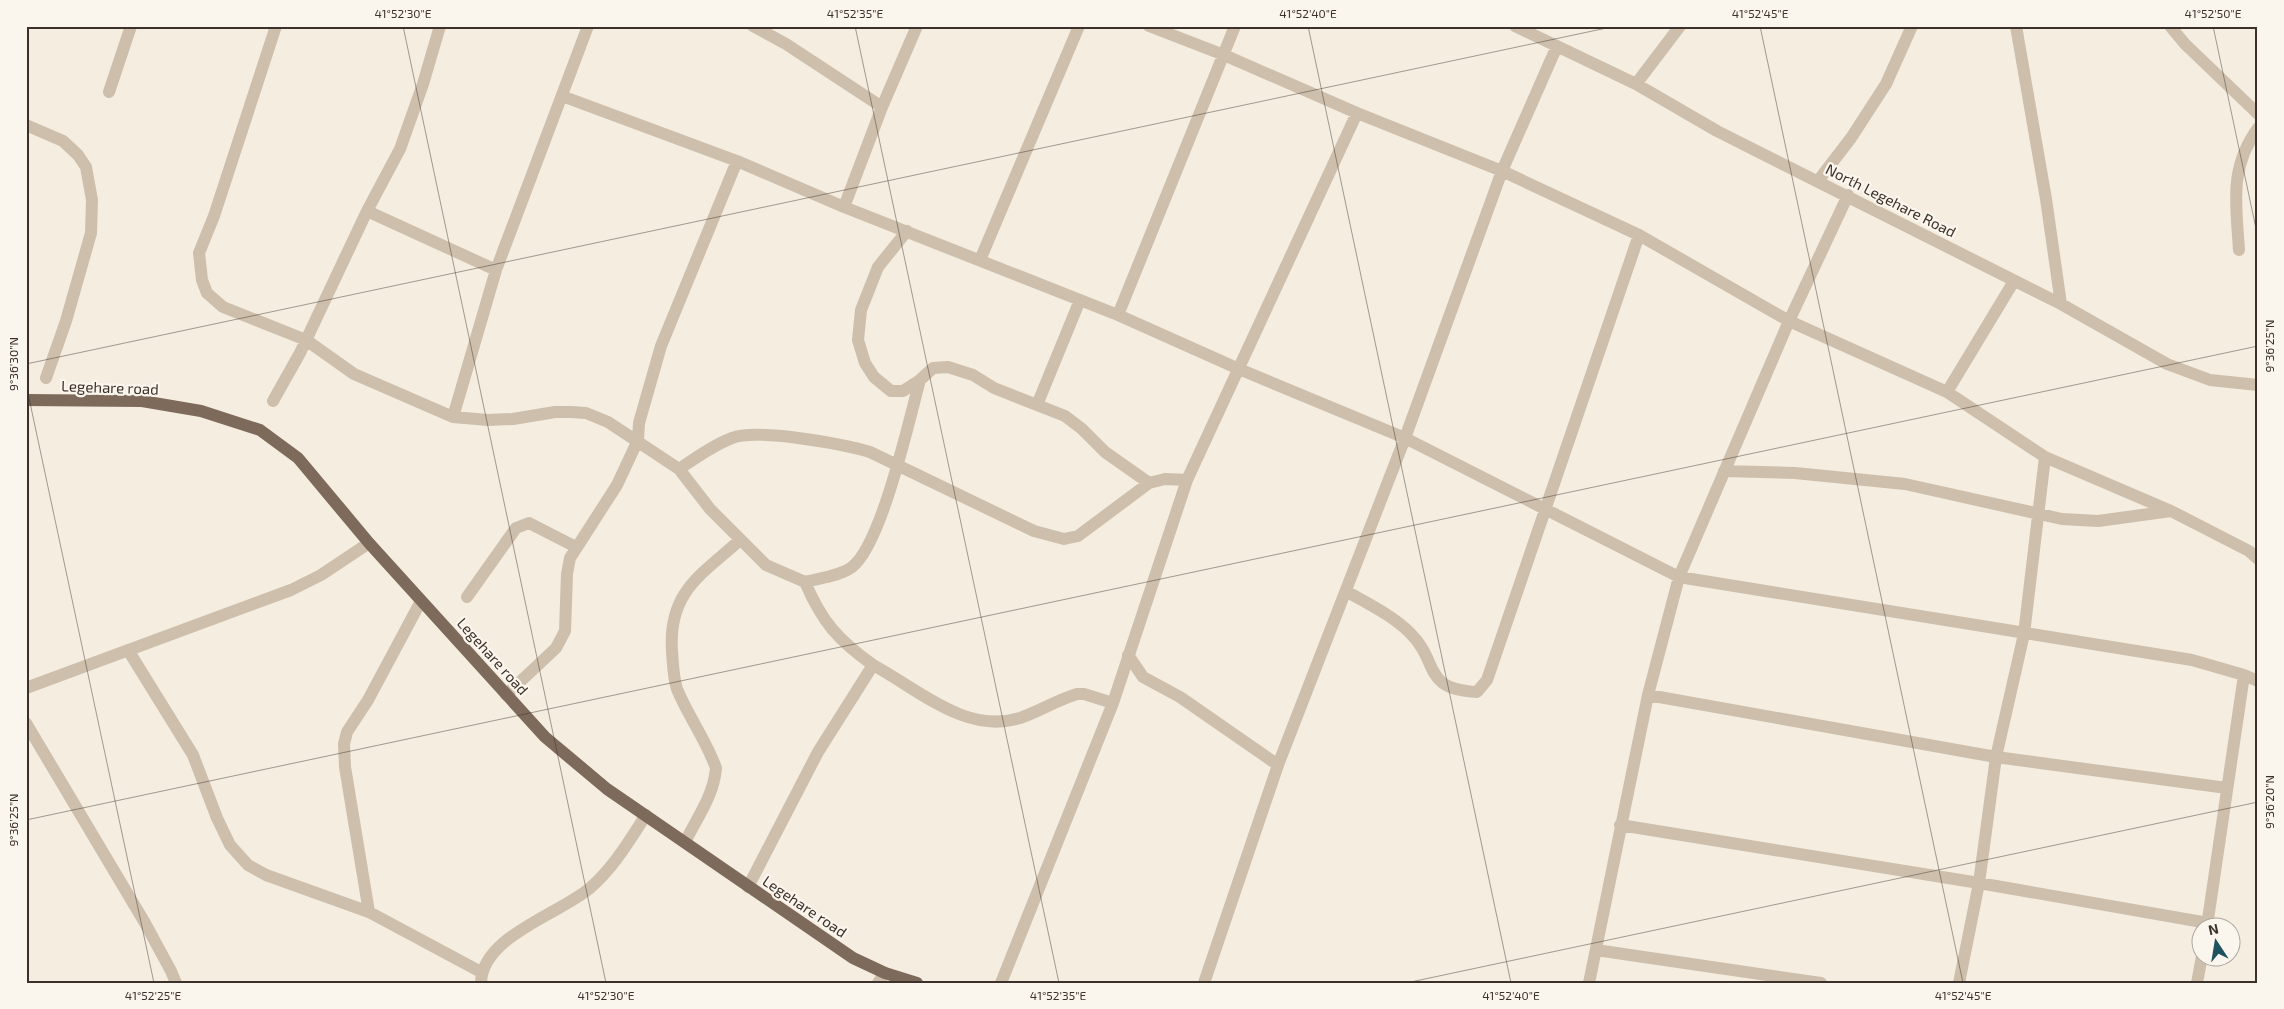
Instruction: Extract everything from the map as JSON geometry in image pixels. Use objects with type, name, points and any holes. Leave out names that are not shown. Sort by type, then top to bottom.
[{"type":"main road","name":"Legehare road","points":[[29,400],[142,401],[201,411],[260,430],[298,458],[369,544],[545,737],[607,789],[882,978],[917,983]]},
{"type":"street","points":[[109,92],[131,26]]},
{"type":"street","points":[[276,26],[214,216],[199,253],[202,280],[207,293],[223,307],[306,340],[354,374],[453,417],[488,420],[513,419],[555,412],[586,413],[608,422],[638,440],[679,469],[710,508],[766,565],[805,582],[845,571],[863,556],[872,540],[897,465],[920,380]]},
{"type":"street","points":[[273,401],[300,353],[367,211],[400,149],[423,84],[440,26]]},
{"type":"street","points":[[453,417],[496,270],[588,26]]},
{"type":"street","points":[[753,26],[786,44],[882,108]]},
{"type":"street","points":[[844,207],[882,108],[917,26]]},
{"type":"street","points":[[980,260],[1079,26]]},
{"type":"street","points":[[1149,26],[1224,55],[1357,114],[1502,172],[1639,235],[1789,320],[1947,392],[2045,457],[2171,511],[2249,551],[2258,559]]},
{"type":"street","points":[[1118,315],[1235,26]]},
{"type":"street","name":"North Legehare Road","points":[[1515,26],[1636,84],[1717,131],[1848,195],[2062,304],[2167,364],[2210,380],[2258,385]]},
{"type":"street","points":[[1636,84],[1680,26]]},
{"type":"street","points":[[1818,181],[1851,138],[1886,84],[1912,26]]},
{"type":"street","points":[[2016,26],[2046,198],[2062,304]]},
{"type":"street","points":[[2170,26],[2185,44],[2258,114]]},
{"type":"street","points":[[1204,983],[1278,766],[1405,438],[1502,172],[1557,46]]},
{"type":"street","points":[[562,96],[737,161],[844,207],[1118,315],[1239,369],[1405,438],[1679,576],[2192,660],[2258,681]]},
{"type":"street","points":[[1001,983],[1113,703],[1187,480],[1357,114]]},
{"type":"street","points":[[26,125],[63,141],[78,155],[86,167],[92,200],[91,233],[66,321],[46,378]]},
{"type":"street","points":[[2239,250],[2235,184],[2242,157],[2258,128]]},
{"type":"street","points":[[506,695],[556,648],[566,631],[567,574],[570,558],[617,485],[638,440],[638,423],[661,346],[737,161]]},
{"type":"street","points":[[1589,983],[1648,695],[1679,576],[1789,320],[1848,195]]},
{"type":"street","points":[[367,211],[496,270]]},
{"type":"street","points":[[907,231],[878,267],[861,310],[858,340],[865,363],[874,377],[891,391],[902,391],[920,380],[933,368],[948,367],[973,375],[994,388],[1065,416],[1106,452],[1149,483]]},
{"type":"street","points":[[1346,591],[1396,620],[1412,635],[1424,649],[1430,669],[1443,684],[1461,691],[1477,692],[1487,680],[1639,235]]},
{"type":"street","points":[[1947,392],[2014,281]]},
{"type":"street","points":[[1037,405],[1080,300]]},
{"type":"street","points":[[679,469],[734,437],[758,435],[844,444],[870,452],[1034,530],[1064,539],[1078,536],[1149,483],[1165,479],[1187,480]]},
{"type":"street","points":[[1959,983],[1979,883],[1996,757],[2024,634],[2045,457]]},
{"type":"street","points":[[1724,470],[1795,473],[1905,484],[2062,519],[2098,521],[2171,511]]},
{"type":"street","points":[[467,596],[516,528],[525,523],[529,523],[576,547]]},
{"type":"street","points":[[685,842],[710,795],[716,768],[676,687],[671,638],[677,606],[682,594],[740,540]]},
{"type":"street","points":[[26,688],[292,590],[321,575],[369,544]]},
{"type":"street","points":[[805,582],[817,610],[836,634],[852,650],[874,665],[965,717],[982,722],[1020,718],[1077,694],[1084,694],[1113,703]]},
{"type":"street","points":[[369,912],[345,767],[344,744],[354,720],[368,700],[421,601]]},
{"type":"street","points":[[128,650],[193,755],[217,818],[230,845],[248,865],[266,875],[369,912],[481,978],[485,962],[526,926],[589,889],[617,860],[646,815]]},
{"type":"street","points":[[1128,655],[1143,677],[1180,697],[1278,766]]},
{"type":"street","points":[[748,887],[818,752],[874,665]]},
{"type":"street","points":[[2208,916],[2244,675]]},
{"type":"street","points":[[1648,695],[1996,757],[2227,788]]},
{"type":"street","points":[[26,723],[145,923],[176,983]]},
{"type":"street","points":[[1620,825],[1979,883],[2192,922]]},
{"type":"street","points":[[1596,950],[1821,983]]},
{"type":"street","points":[[2197,983],[2200,966]]}]
